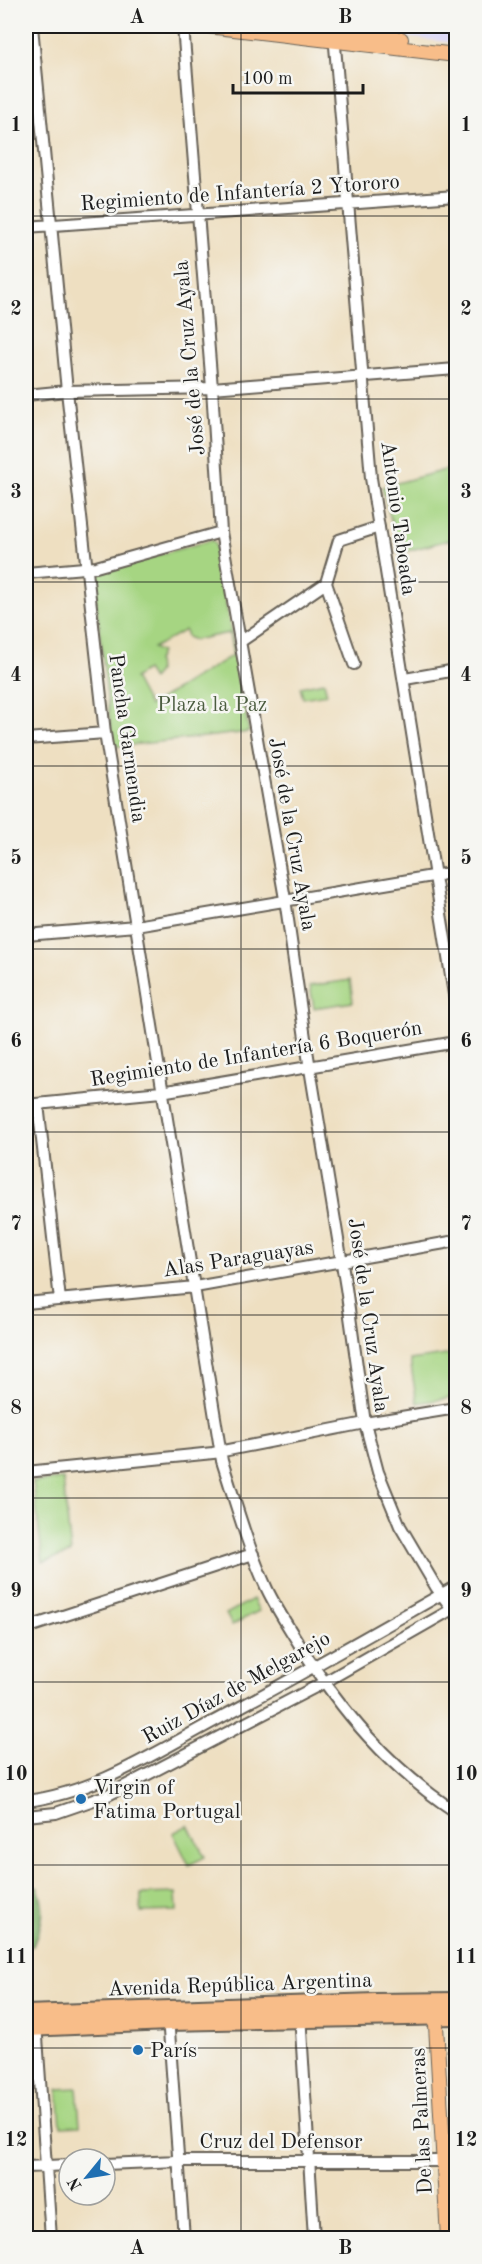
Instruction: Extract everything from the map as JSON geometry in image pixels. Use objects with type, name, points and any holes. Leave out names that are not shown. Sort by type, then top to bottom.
[{"type":"highway","name":"Avenida República Argentina","points":[[436,2009],[456,2001]]},
{"type":"highway","name":"Avenida República Argentina","points":[[31,2021],[436,2009],[456,2016]]},
{"type":"main road","points":[[208,26],[456,46]]},
{"type":"main road","points":[[287,26],[334,36],[456,55]]},
{"type":"main road","name":"De las Palmeras","points":[[436,2009],[451,2162],[448,2238]]},
{"type":"street","name":"Pancha Garmendia","points":[[32,26],[67,391],[105,733],[220,1452],[253,1554],[268,1590],[323,1683],[374,1746],[417,1783],[456,1812]]},
{"type":"street","name":"José de la Cruz Ayala","points":[[183,26],[212,388],[221,532],[285,899],[342,1260],[365,1423],[378,1472],[393,1510],[414,1552],[442,1595],[455,1610]]},
{"type":"street","name":"Antonio Taboada","points":[[334,36],[371,478],[456,1007]]},
{"type":"street","points":[[26,82],[37,81]]},
{"type":"street","name":"Regimiento de Infantería 2 Ytororo","points":[[26,227],[456,196]]},
{"type":"street","points":[[26,395],[67,391],[212,388],[456,369]]},
{"type":"street","points":[[354,664],[326,583],[339,540],[379,527]]},
{"type":"street","points":[[26,573],[87,568],[221,532]]},
{"type":"street","points":[[240,642],[326,583]]},
{"type":"street","points":[[405,679],[456,670]]},
{"type":"street","points":[[26,739],[105,733]]},
{"type":"street","points":[[26,935],[136,926],[285,899],[456,872]]},
{"type":"street","name":"Regimiento de Infantería 6 Boquerón","points":[[26,1105],[161,1092],[456,1042]]},
{"type":"street","points":[[38,1104],[60,1300]]},
{"type":"street","name":"Alas Paraguayas","points":[[26,1303],[195,1287],[456,1241]]},
{"type":"street","points":[[26,1472],[220,1452],[365,1423],[456,1408]]},
{"type":"street","points":[[26,1628],[253,1554]]},
{"type":"street","name":"Ruiz Díaz de Melgarejo","points":[[28,1801],[76,1791],[141,1761],[456,1586]]},
{"type":"street","name":"Ruiz Díaz de Melgarejo","points":[[28,1816],[56,1813],[108,1795],[323,1683],[455,1610]]},
{"type":"street","points":[[141,1761],[148,1773]]},
{"type":"street","points":[[28,1801],[28,1816]]},
{"type":"street","points":[[299,2012],[314,2238]]},
{"type":"street","points":[[168,2016],[184,2238]]},
{"type":"street","points":[[31,2021],[51,2238]]},
{"type":"street","name":"Cruz del Defensor","points":[[117,2164],[309,2160],[451,2162]]},
{"type":"street","points":[[26,2167],[57,2166]]},
{"type":"shaded area","points":[[310,26],[456,26],[456,43]]},
{"type":"green space","points":[[456,467],[456,538],[400,553],[382,487]]},
{"type":"green space","name":"Plaza la Paz","points":[[212,540],[215,543],[249,732],[113,747],[93,575],[95,572]],"holes":[[[185,630],[187,637],[194,640],[229,633],[233,655],[149,706],[134,678],[146,670],[152,679],[158,672],[157,661],[161,652],[153,648]]]},
{"type":"green space","points":[[324,682],[327,694],[303,698],[300,687]]},
{"type":"green space","points":[[350,980],[353,1002],[314,1008],[310,986]]},
{"type":"green space","points":[[453,1354],[456,1397],[417,1403],[410,1360]]},
{"type":"green space","points":[[63,1479],[71,1553],[43,1562],[33,1482]]},
{"type":"green space","points":[[253,1599],[259,1611],[232,1625],[226,1614]]},
{"type":"green space","points":[[188,1825],[205,1857],[189,1865],[173,1833]]},
{"type":"green space","points":[[26,1883],[38,1888],[43,1910],[41,1924],[33,1946],[26,1948]]},
{"type":"green space","points":[[176,1893],[177,1911],[141,1912],[141,1894]]},
{"type":"green space","points":[[77,2088],[80,2125],[61,2126],[58,2089]]},
{"type":"place","name":"Virgin of Fatima Portugal","points":[[81,1799]]},
{"type":"place","name":"París","points":[[138,2050]]}]
